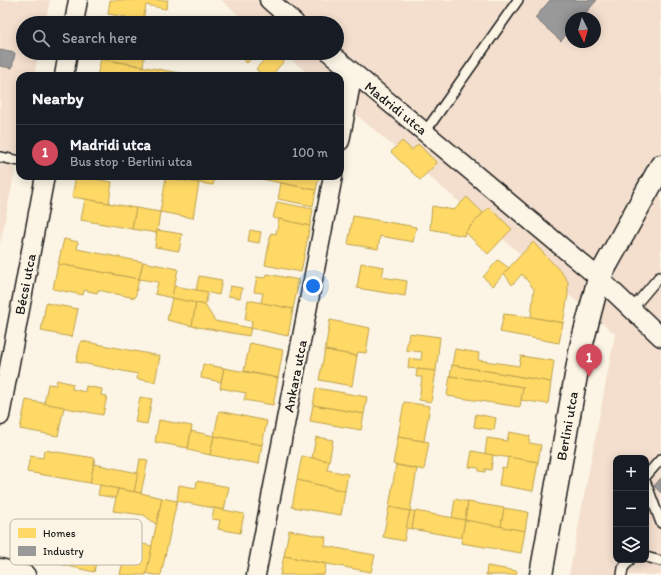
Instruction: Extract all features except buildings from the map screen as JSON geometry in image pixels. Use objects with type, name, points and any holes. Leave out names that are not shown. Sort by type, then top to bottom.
[{"type":"street","points":[[75,16],[78,0]]},
{"type":"street","points":[[269,0],[288,16]]},
{"type":"street","points":[[65,72],[67,60]]},
{"type":"street","name":"Madridi utca","points":[[338,60],[576,261],[599,278],[661,337]]},
{"type":"street","points":[[344,120],[353,73]]},
{"type":"street","name":"Berlini utca","points":[[541,575],[581,347],[599,278],[661,166]]},
{"type":"street","name":"Bécsi utca","points":[[0,416],[44,180]]},
{"type":"street","name":"Ankara utca","points":[[256,575],[332,180]]},
{"type":"street","points":[[0,568],[26,575]]},
{"type":"lane","points":[[425,132],[518,0]]},
{"type":"lane","points":[[0,157],[16,160]]},
{"type":"lane","points":[[632,309],[659,277]]},
{"type":"lane","points":[[649,473],[661,459]]},
{"type":"lane","points":[[649,491],[661,523]]},
{"type":"lane","points":[[649,558],[661,561]]},
{"type":"lane","points":[[622,575],[623,568],[627,563]]},
{"type":"shaded area","points":[[0,0],[50,0],[47,16],[16,16],[16,60],[37,60],[35,72],[16,72],[16,167],[0,245]]},
{"type":"shaded area","points":[[221,0],[661,0],[661,575],[569,575],[615,334],[344,104],[344,72],[306,72],[292,60],[344,60],[344,16],[240,16]]},
{"type":"place","name":"Madridi utca","points":[[589,377]]}]
